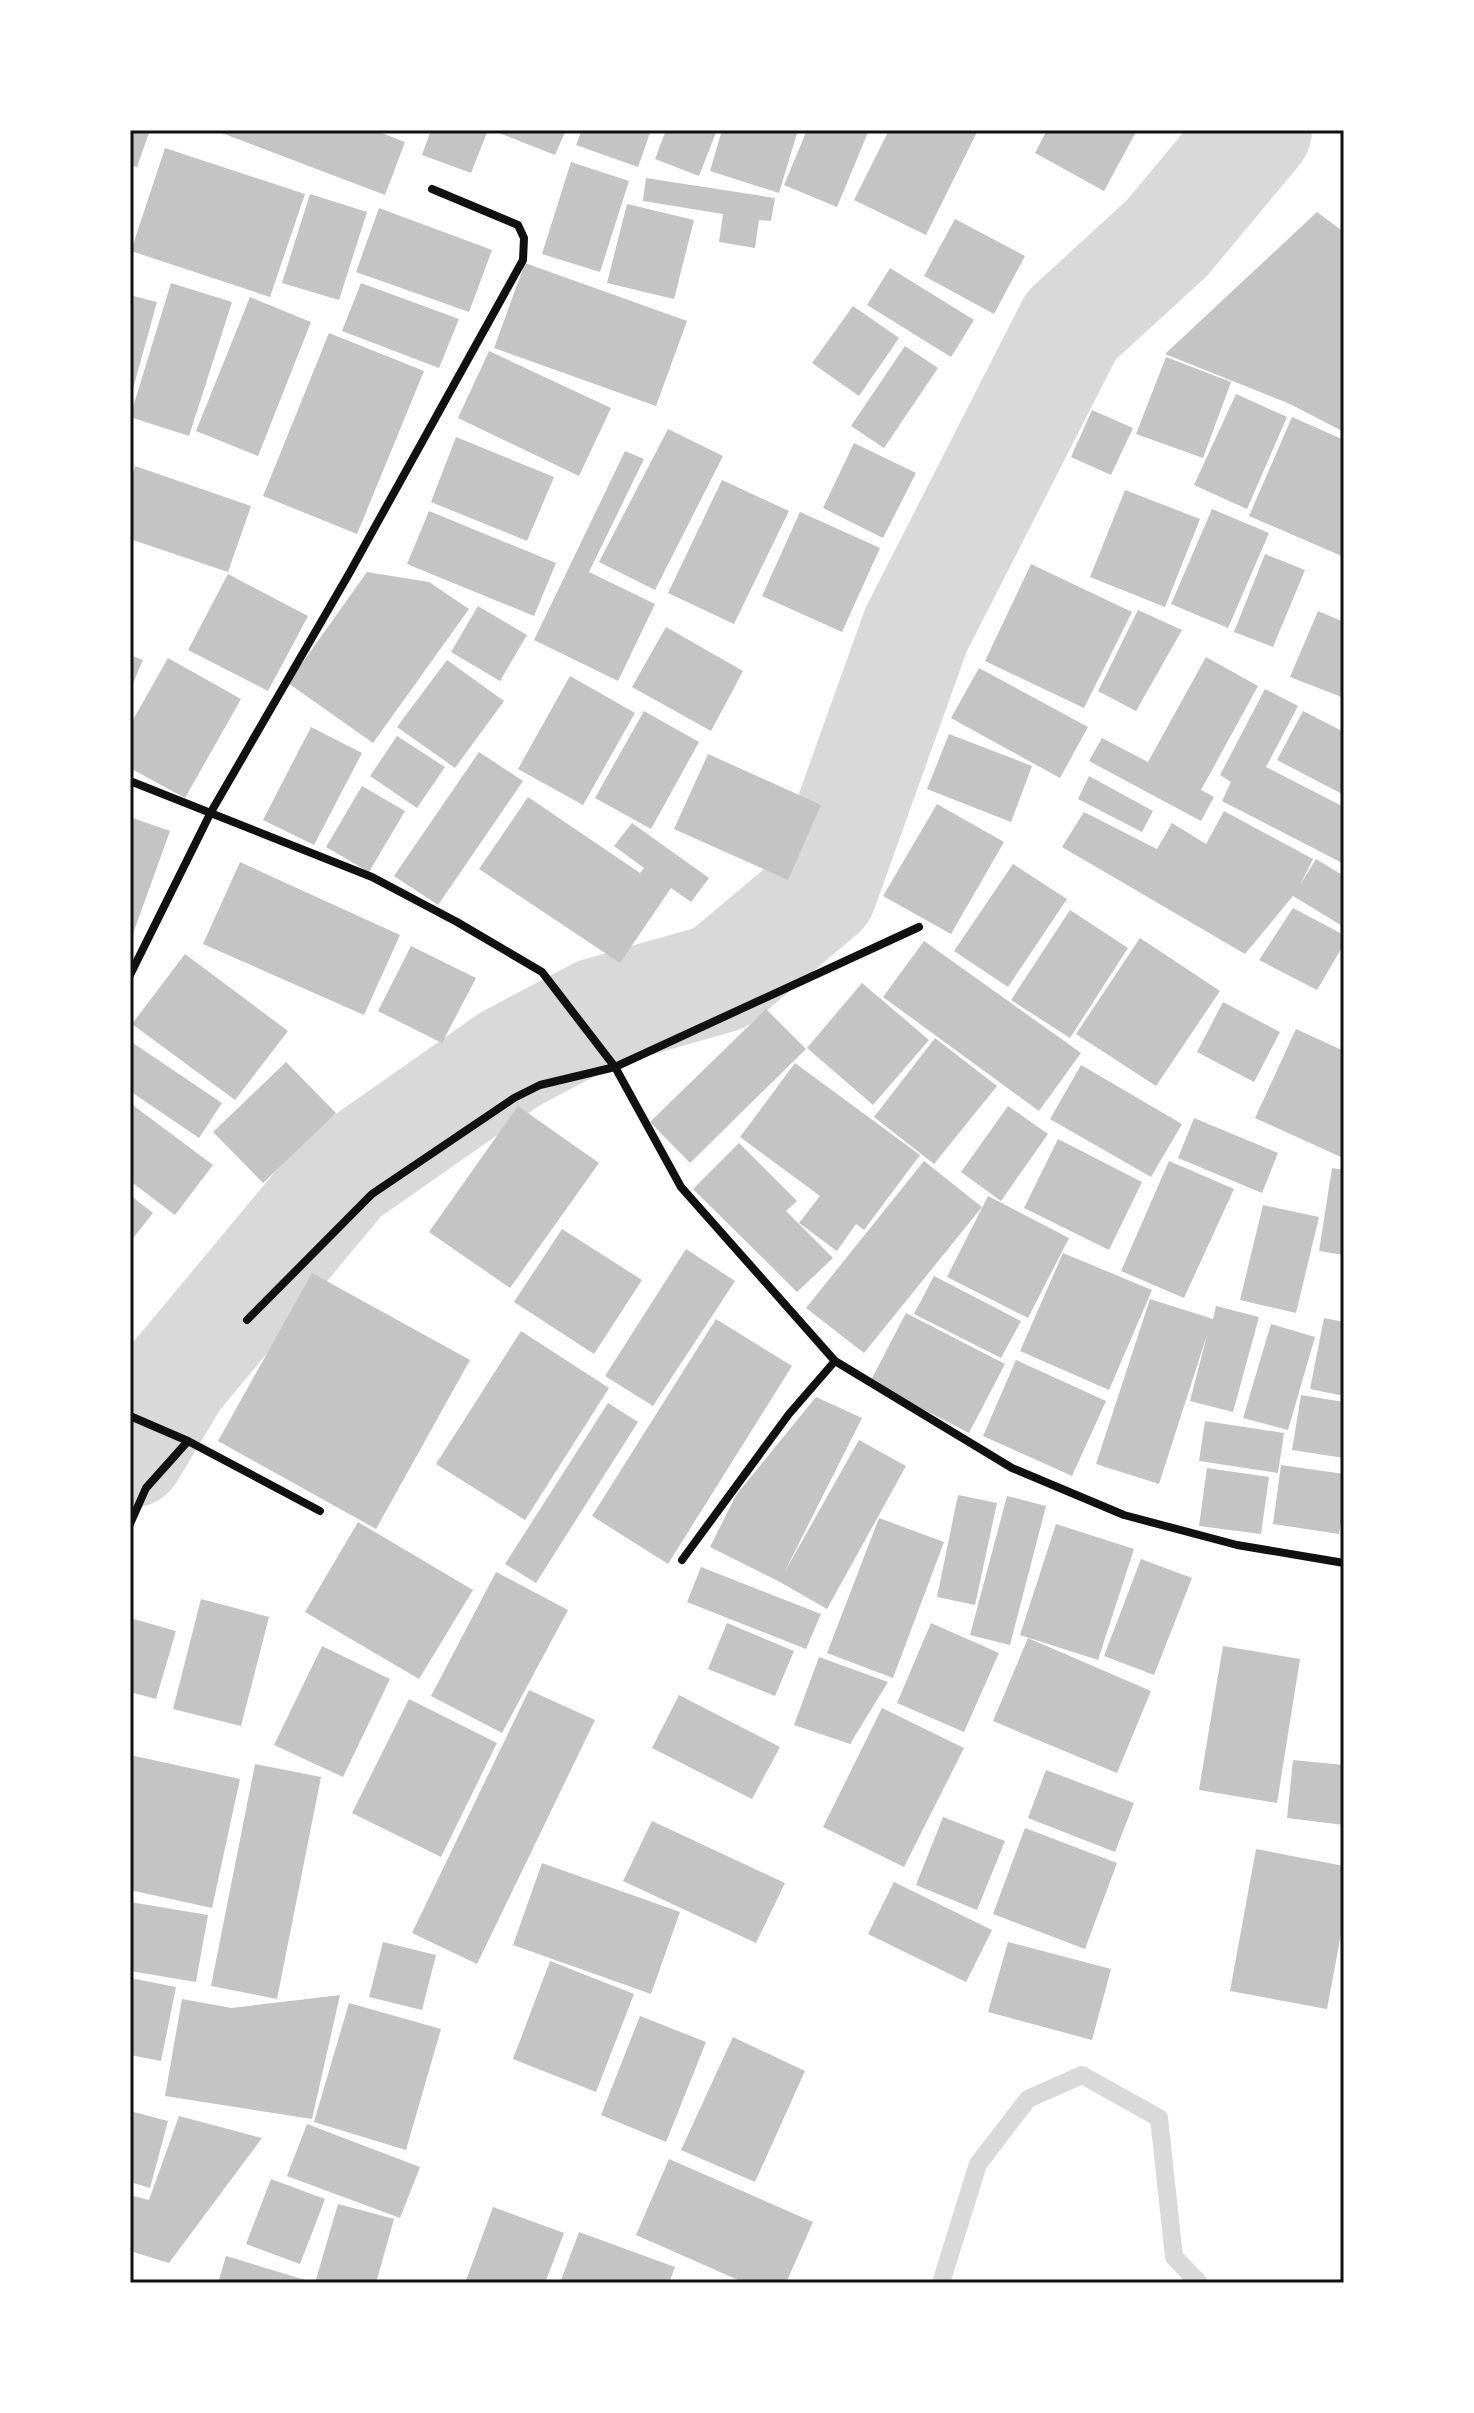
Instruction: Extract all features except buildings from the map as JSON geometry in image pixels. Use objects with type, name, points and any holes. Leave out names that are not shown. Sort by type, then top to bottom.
[{"type":"street","points":[[130,975],[211,812],[350,572],[523,260],[524,238],[518,225],[432,189]]},
{"type":"street","points":[[130,781],[372,877],[542,972],[615,1067],[681,1187],[835,1361],[1012,1468],[1124,1515],[1237,1545],[1344,1563]]},
{"type":"street","points":[[247,1320],[372,1194],[514,1098],[540,1085],[615,1067],[919,927]]},
{"type":"street","points":[[682,1560],[789,1414],[835,1361]]},
{"type":"street","points":[[130,1416],[188,1441],[320,1511]]},
{"type":"street","points":[[130,1524],[146,1488],[188,1441]]},
{"type":"waterway","points":[[130,1453],[175,1378],[343,1176],[510,1059],[597,1013],[720,978],[822,892],[916,630],[1071,326],[1167,238],[1257,130]]},
{"type":"waterway","points":[[941,2283],[978,2164],[1028,2099],[1082,2075],[1159,2118],[1174,2257],[1199,2283]]}]
